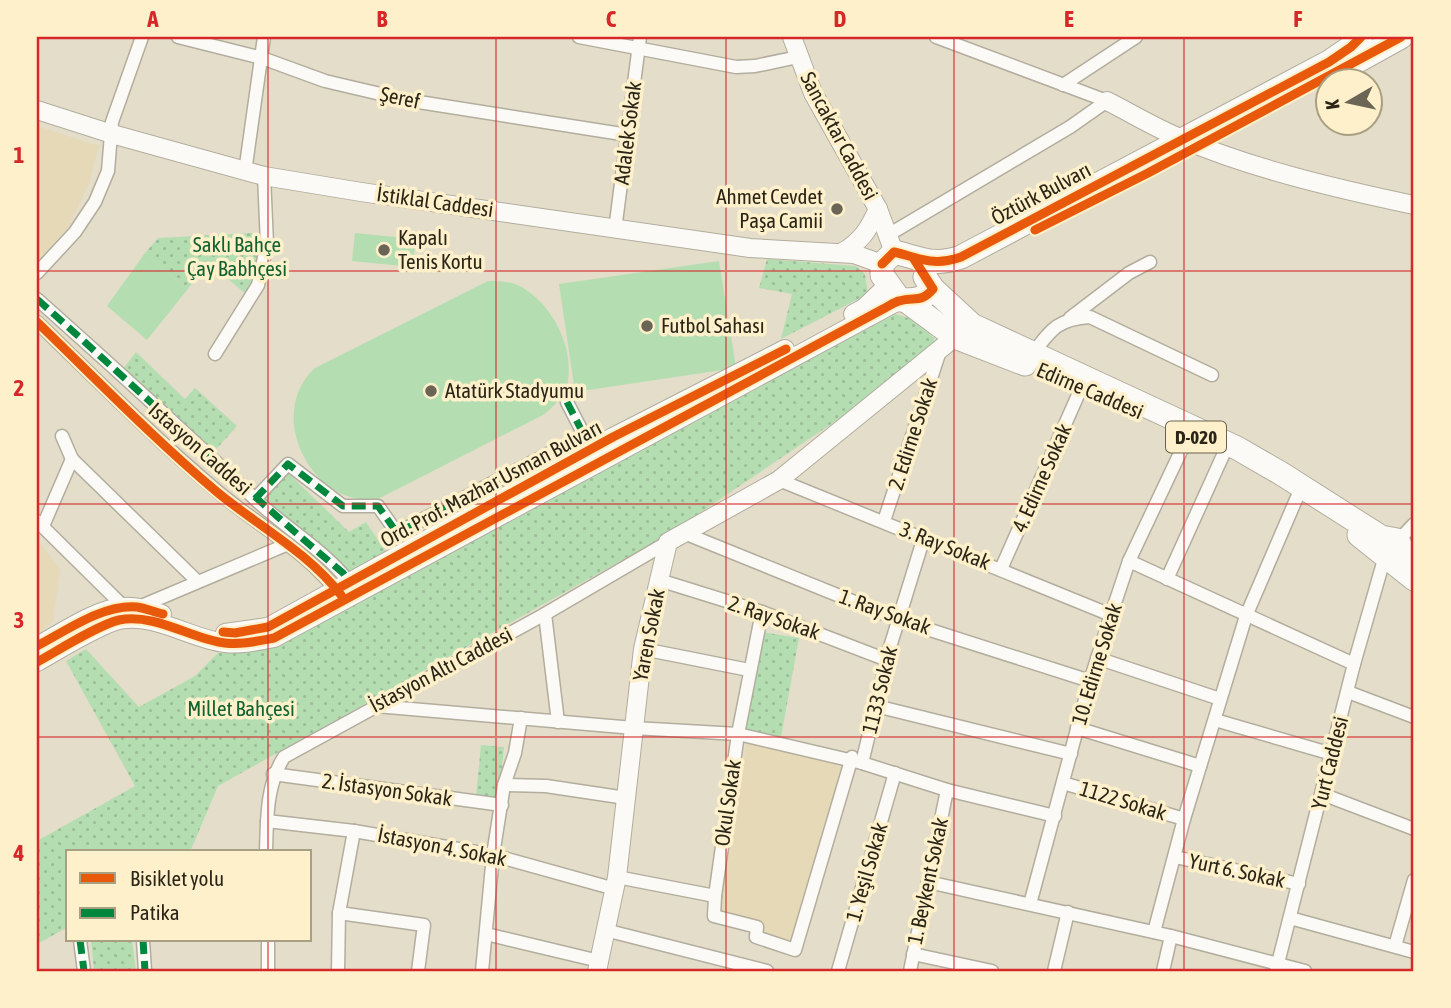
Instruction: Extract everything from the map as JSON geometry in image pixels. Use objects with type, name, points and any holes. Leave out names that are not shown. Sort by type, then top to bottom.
[{"type":"highway","name":"Öztürk Bulvarı","points":[[1361,37],[1329,62],[1191,142],[951,272],[938,289],[918,300],[895,267],[947,262],[961,257],[1191,142],[1401,37]]},
{"type":"highway","points":[[895,267],[938,289]]},
{"type":"highway","name":"Edirne Caddesi","points":[[895,267],[948,342],[1082,386],[1189,434],[1394,550]]},
{"type":"highway","name":"Edirne Caddesi","points":[[938,289],[972,325],[1237,448],[1394,550],[1414,579]]},
{"type":"street","points":[[37,273],[75,232],[95,202],[108,171],[112,122],[142,37]]},
{"type":"street","name":"Şeref","points":[[178,37],[262,58],[325,81],[405,100],[628,135]]},
{"type":"street","points":[[245,172],[264,37]]},
{"type":"street","points":[[579,37],[639,43],[736,67],[798,57]]},
{"type":"street","name":"Sancaktar Caddesi","points":[[792,37],[813,93],[878,209],[895,267]]},
{"type":"street","points":[[936,37],[1107,101],[1191,142],[1233,157],[1335,188],[1414,205]]},
{"type":"street","points":[[1063,85],[1136,37]]},
{"type":"street","name":"Adalek Sokak","points":[[615,230],[639,43]]},
{"type":"street","points":[[895,267],[1070,127],[1107,101]]},
{"type":"street","name":"İstiklal Caddesi","points":[[37,110],[112,134],[264,176],[750,248],[854,254],[895,267]]},
{"type":"street","points":[[215,354],[258,285],[268,244],[264,176]]},
{"type":"street","points":[[841,253],[855,246],[863,238],[878,209]]},
{"type":"street","points":[[1034,352],[1056,325],[1129,273],[1150,262]]},
{"type":"street","name":"Ord. Prof. Mazhar Usman Bulvarı","points":[[127,611],[140,620],[174,627],[224,643],[249,643],[274,638],[346,590],[895,267]]},
{"type":"street","points":[[37,299],[141,391],[255,499],[343,573],[346,590]]},
{"type":"street","points":[[1069,318],[1090,317],[1212,375]]},
{"type":"street","name":"Istasyon Caddesi","points":[[37,322],[218,492],[346,590]]},
{"type":"street","name":"İstasyon Altı Caddesi","points":[[273,774],[284,757],[545,614],[779,480],[948,342]]},
{"type":"street","name":"2. Edirne Sokak","points":[[884,521],[948,342]]},
{"type":"street","name":"4. Edirne Sokak","points":[[1001,569],[1082,386]]},
{"type":"street","points":[[255,499],[288,464],[343,506],[378,506],[397,533],[584,435],[567,402]]},
{"type":"street","name":"10. Edirne Sokak","points":[[1030,904],[1090,681],[1129,561],[1189,434]]},
{"type":"street","points":[[62,436],[72,458],[197,581]]},
{"type":"street","points":[[1167,579],[1224,453]]},
{"type":"street","points":[[72,458],[40,524],[127,611]]},
{"type":"street","name":"3. Ray Sokak","points":[[779,480],[1111,615]]},
{"type":"street","points":[[1154,932],[1184,819],[1246,615],[1298,495]]},
{"type":"street","points":[[1394,550],[1414,524]]},
{"type":"street","name":"1. Ray Sokak","points":[[684,533],[899,620],[1090,681]]},
{"type":"street","name":"1133 Sokak","points":[[715,895],[714,916],[757,927],[756,937],[795,950],[855,760],[876,706],[924,537]]},
{"type":"street","name":"Yaren Sokak","points":[[598,966],[616,883],[643,649],[668,542]]},
{"type":"street","points":[[37,662],[127,611],[288,544]]},
{"type":"street","name":"Yurt Caddesi","points":[[1277,968],[1354,664],[1394,550]]},
{"type":"street","points":[[1129,561],[1354,664]]},
{"type":"street","name":"2. Ray Sokak","points":[[659,580],[762,612],[887,660]]},
{"type":"street","points":[[37,646],[104,610],[127,611]]},
{"type":"street","name":"Okul Sokak","points":[[715,895],[738,734],[762,612]]},
{"type":"street","points":[[545,614],[558,722]]},
{"type":"street","points":[[643,649],[749,670]]},
{"type":"street","points":[[1097,658],[1220,699]]},
{"type":"street","points":[[1348,692],[1414,718]]},
{"type":"street","points":[[376,706],[738,734],[855,760],[947,790],[1055,816]]},
{"type":"street","points":[[876,706],[1071,754]]},
{"type":"street","points":[[482,971],[504,785],[515,753],[521,718]]},
{"type":"street","points":[[1215,720],[1332,754]]},
{"type":"street","points":[[1077,728],[1200,766]]},
{"type":"street","name":"1. Yeşil Sokak","points":[[838,971],[895,773]]},
{"type":"street","points":[[266,850],[273,774]]},
{"type":"street","name":"2. İstasyon Sokak","points":[[273,774],[502,805]]},
{"type":"street","name":"1122 Sokak","points":[[1063,783],[1184,819]]},
{"type":"street","points":[[504,785],[546,786],[626,798]]},
{"type":"street","name":"1. Beykent Sokak","points":[[910,971],[947,790]]},
{"type":"street","points":[[1322,794],[1414,829]]},
{"type":"street","name":"İstasyon 4. Sokak","points":[[267,821],[354,831],[494,855],[616,883]]},
{"type":"street","points":[[338,971],[339,913],[354,831]]},
{"type":"street","name":"Yurt 6. Sokak","points":[[1175,857],[1299,884]]},
{"type":"street","points":[[1395,946],[1414,880]]},
{"type":"street","points":[[928,882],[1171,936],[1277,968],[1305,971]]},
{"type":"street","points":[[616,883],[715,895]]},
{"type":"street","points":[[1054,971],[1068,912]]},
{"type":"street","points":[[339,913],[425,925],[418,971]]},
{"type":"street","points":[[1290,918],[1414,952]]},
{"type":"street","points":[[605,930],[767,971]]},
{"type":"street","points":[[486,934],[598,966]]},
{"type":"street","points":[[1163,971],[1171,936]]},
{"type":"street","points":[[80,942],[84,971]]},
{"type":"street","points":[[143,942],[145,971]]},
{"type":"street","points":[[268,942],[268,971]]},
{"type":"street","points":[[913,954],[992,971]]},
{"type":"shaded area","points":[[37,126],[99,146],[89,183],[69,226],[37,262]]},
{"type":"shaded area","points":[[37,539],[60,569],[53,621],[37,636]]},
{"type":"shaded area","points":[[748,737],[850,760],[795,950],[756,937],[757,928],[714,916]]},
{"type":"green space","name":"Saklı Bahçe Çay Babhçesi","points":[[262,233],[256,273],[247,295],[209,263],[187,290],[145,253],[158,238]]},
{"type":"green space","name":"Kapalı Tenis Kortu","points":[[355,233],[416,239],[412,267],[352,261]]},
{"type":"green space","points":[[145,253],[187,290],[147,340],[107,306]]},
{"type":"green space","points":[[767,259],[856,266],[865,274],[868,294],[781,339],[792,294],[759,288]]},
{"type":"green space","name":"Futbol Sahası","points":[[719,261],[736,368],[575,392],[559,284]]},
{"type":"green space","name":"Atatürk Stadyumu","points":[[488,281],[515,284],[528,291],[539,300],[558,326],[568,356],[569,371],[567,385],[560,398],[543,415],[378,499],[354,498],[333,489],[316,474],[303,454],[295,432],[294,409],[300,387],[315,368]]},
{"type":"green space","name":"Millet Bahçesi","points":[[895,314],[912,319],[934,338],[934,343],[846,414],[667,535],[218,786],[191,850],[66,850],[66,928],[37,944],[37,841],[135,786],[66,661],[86,649],[139,707],[195,676],[218,653],[244,652],[279,642]]},
{"type":"green space","points":[[136,352],[185,399],[195,388],[237,426],[210,456],[120,373]]},
{"type":"green space","points":[[285,470],[349,532],[366,522],[390,558],[348,581],[255,499]]},
{"type":"green space","points":[[762,632],[799,638],[781,737],[744,730]]},
{"type":"green space","points":[[481,745],[504,747],[499,798],[476,796]]},
{"type":"green space","points":[[91,942],[132,942],[136,971],[94,971]]},
{"type":"marked path","points":[[37,299],[227,472],[343,573],[352,586]]},
{"type":"marked path","points":[[255,499],[288,464],[343,506],[378,506],[397,533],[584,435],[567,402]]},
{"type":"marked path","points":[[80,942],[84,971]]},
{"type":"marked path","points":[[143,942],[145,971]]},
{"type":"cycle path","points":[[882,264],[894,252],[934,261],[961,257],[1329,62],[1361,37]]},
{"type":"cycle path","points":[[1035,230],[1148,173],[1401,37]]},
{"type":"cycle path","points":[[37,662],[89,633],[119,620],[160,623],[225,643],[274,638],[893,303],[924,296],[933,289],[914,259]]},
{"type":"cycle path","points":[[37,322],[194,472],[298,552],[341,595]]},
{"type":"cycle path","points":[[223,632],[235,633],[268,627],[613,437],[786,349]]},
{"type":"cycle path","points":[[37,646],[85,620],[111,610],[137,607],[163,614]]},
{"type":"place","name":"Ahmet Cevdet Paşa Camii","points":[[837,209]]},
{"type":"place","name":"Kapalı Tenis Kortu","points":[[384,250]]},
{"type":"place","name":"Futbol Sahası","points":[[647,326]]},
{"type":"place","name":"Atatürk Stadyumu","points":[[431,391]]}]
